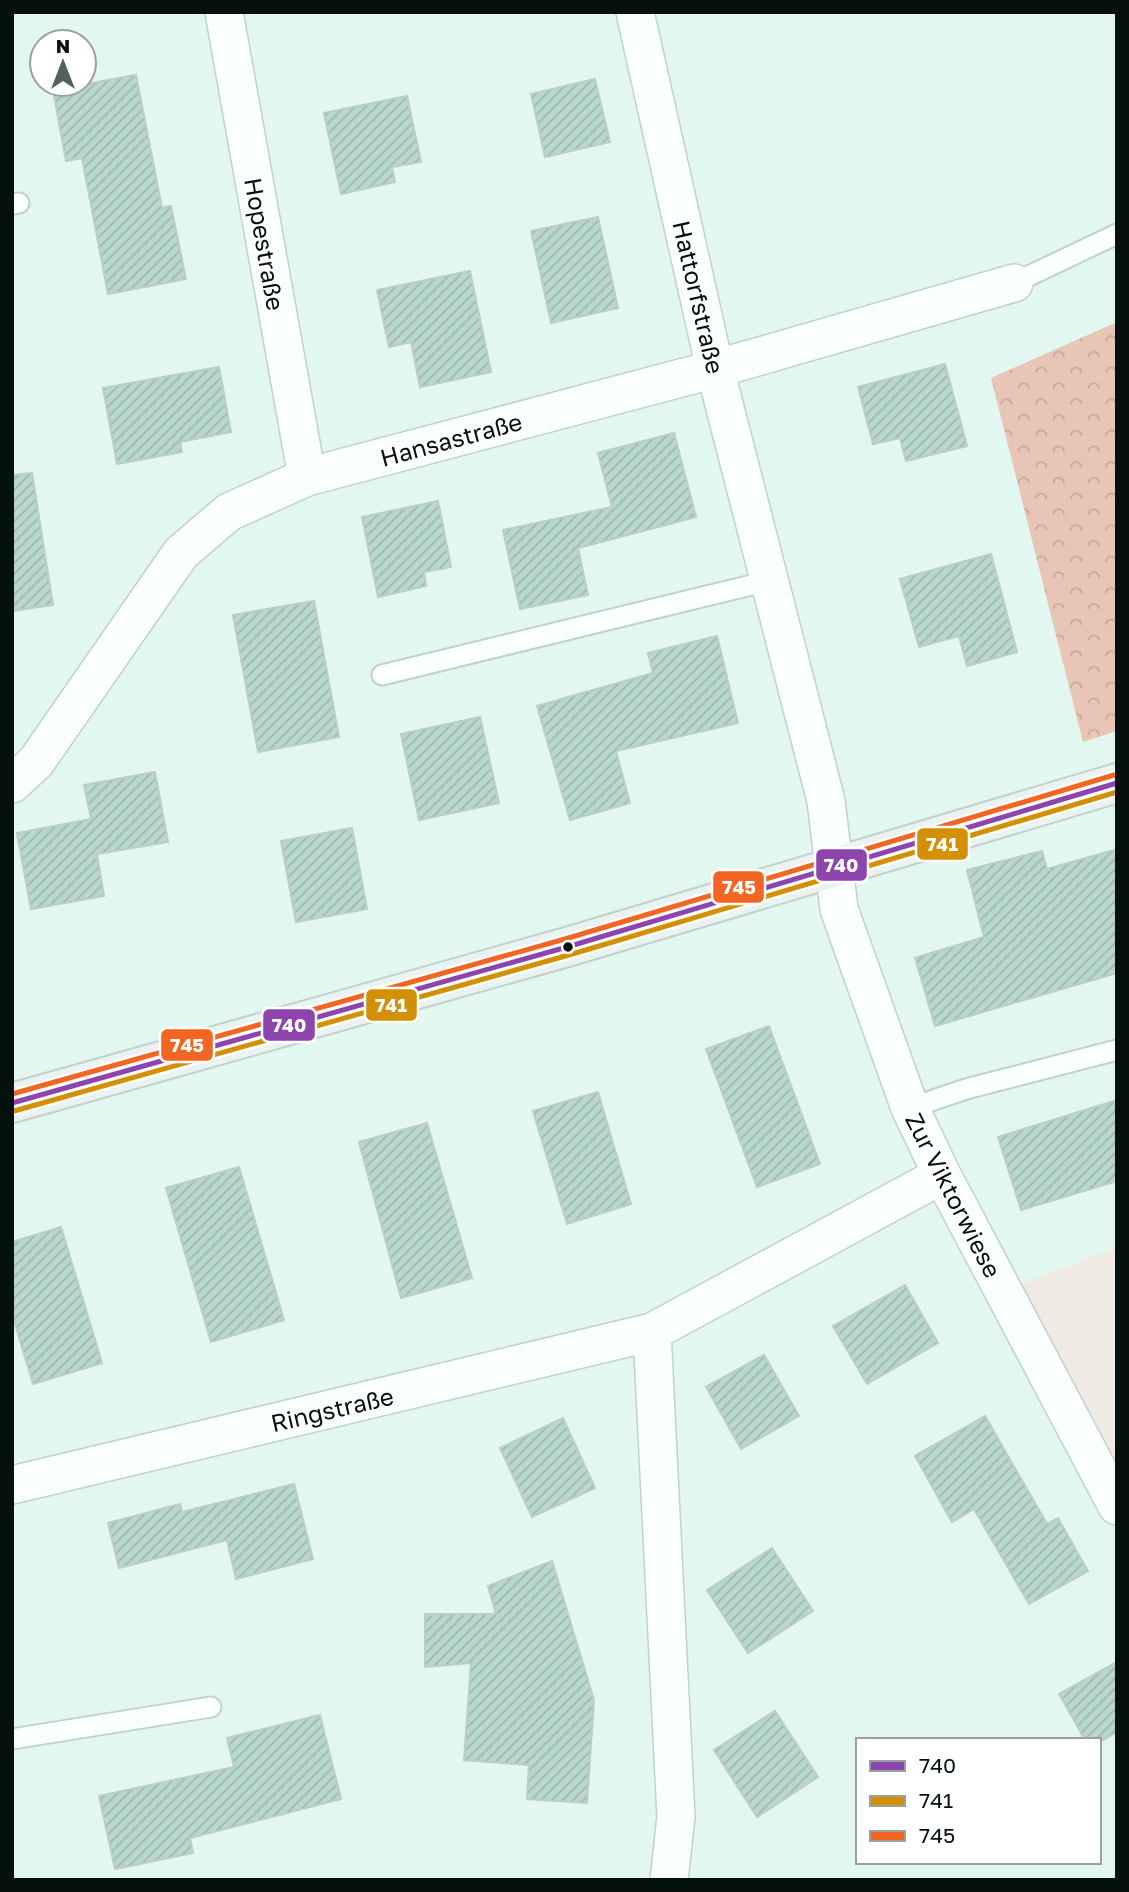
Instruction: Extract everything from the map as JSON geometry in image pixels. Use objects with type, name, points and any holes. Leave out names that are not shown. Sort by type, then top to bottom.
[{"type":"street","name":"Hopestraße","points":[[224,12],[307,477]]},
{"type":"street","name":"Hattorfstraße","points":[[635,12],[715,369],[826,801],[835,867]]},
{"type":"street","name":"Hansastraße","points":[[12,784],[36,762],[181,553],[229,512],[307,477],[715,369],[1014,283]]},
{"type":"street","points":[[12,1103],[568,947],[1117,783]]},
{"type":"street","name":"Zur Viktorwiese","points":[[835,867],[839,909],[910,1108],[942,1175],[1117,1506]]},
{"type":"street","name":"Ringstraße","points":[[12,1485],[652,1332],[942,1175]]},
{"type":"street","points":[[652,1332],[676,1817],[669,1880]]},
{"type":"lane","points":[[1014,283],[1117,234]]},
{"type":"lane","points":[[382,675],[768,581]]},
{"type":"lane","points":[[910,1108],[966,1089],[1117,1050]]},
{"type":"lane","points":[[12,1739],[211,1707]]},
{"type":"shaded area","points":[[1117,1248],[1117,1485],[1013,1287]]},
{"type":"green space","points":[[1117,322],[1117,731],[1083,742],[991,378]]},
{"type":"building","points":[[136,75],[162,208],[171,206],[186,279],[108,294],[82,158],[66,161],[54,98],[98,98],[98,82]]},
{"type":"building","points":[[595,79],[610,142],[545,157],[531,94]]},
{"type":"building","points":[[407,96],[421,162],[392,167],[395,182],[341,194],[324,113]]},
{"type":"building","points":[[598,217],[618,308],[551,323],[531,231]]},
{"type":"building","points":[[470,271],[491,372],[420,387],[411,342],[389,347],[377,290]]},
{"type":"building","points":[[945,364],[967,446],[906,461],[900,438],[873,444],[858,387]]},
{"type":"building","points":[[219,367],[231,432],[180,442],[182,452],[117,464],[103,388]]},
{"type":"building","points":[[674,433],[696,517],[578,548],[588,595],[520,609],[503,530],[612,507],[598,453]]},
{"type":"building","points":[[32,473],[53,605],[12,611],[12,475]]},
{"type":"building","points":[[438,501],[451,567],[424,572],[426,586],[378,597],[362,517]]},
{"type":"building","points":[[991,554],[1017,652],[967,666],[959,636],[919,647],[900,579]]},
{"type":"building","points":[[314,601],[339,737],[258,752],[233,615]]},
{"type":"building","points":[[717,636],[738,723],[616,751],[630,803],[570,820],[537,706],[653,673],[648,653]]},
{"type":"building","points":[[480,717],[499,803],[419,820],[401,734]]},
{"type":"building","points":[[155,772],[168,842],[97,854],[104,896],[31,909],[17,833],[91,819],[84,785]]},
{"type":"building","points":[[352,828],[367,909],[296,922],[281,841]]},
{"type":"building","points":[[1117,849],[1117,973],[935,1026],[915,958],[984,937],[967,870],[1042,851],[1047,869]]},
{"type":"building","points":[[769,1026],[820,1164],[757,1187],[706,1049]]},
{"type":"building","points":[[598,1092],[631,1204],[567,1224],[533,1111]]},
{"type":"building","points":[[1117,1100],[1117,1181],[1021,1210],[998,1137]]},
{"type":"building","points":[[427,1123],[472,1278],[401,1298],[359,1142]]},
{"type":"building","points":[[239,1167],[284,1320],[211,1342],[166,1188]]},
{"type":"building","points":[[61,1227],[102,1363],[33,1384],[12,1314],[12,1242]]},
{"type":"building","points":[[905,1285],[938,1343],[867,1384],[833,1326]]},
{"type":"building","points":[[764,1355],[799,1416],[741,1449],[706,1387]]},
{"type":"building","points":[[985,1416],[1047,1524],[1058,1518],[1088,1571],[1029,1604],[974,1509],[952,1522],[915,1456]]},
{"type":"building","points":[[563,1418],[595,1488],[532,1517],[500,1448]]},
{"type":"building","points":[[294,1484],[313,1559],[236,1579],[227,1540],[119,1568],[108,1523],[180,1504],[182,1512]]},
{"type":"building","points":[[772,1548],[813,1611],[748,1653],[707,1590]]},
{"type":"building","points":[[552,1561],[594,1700],[587,1803],[527,1799],[529,1765],[464,1760],[471,1663],[425,1667],[425,1614],[496,1614],[488,1586]]},
{"type":"building","points":[[1117,1662],[1117,1732],[1103,1740],[1084,1738],[1059,1694]]},
{"type":"building","points":[[775,1711],[818,1777],[757,1817],[714,1750]]},
{"type":"building","points":[[320,1715],[341,1799],[190,1838],[193,1853],[115,1869],[99,1796],[234,1767],[227,1738]]},
{"type":"transit line","name":"745","points":[[12,1094],[565,939],[1114,775]]},
{"type":"transit line","name":"740","points":[[12,1103],[567,947],[1117,783]]},
{"type":"transit line","name":"741","points":[[14,1111],[569,955],[1117,792]]}]
